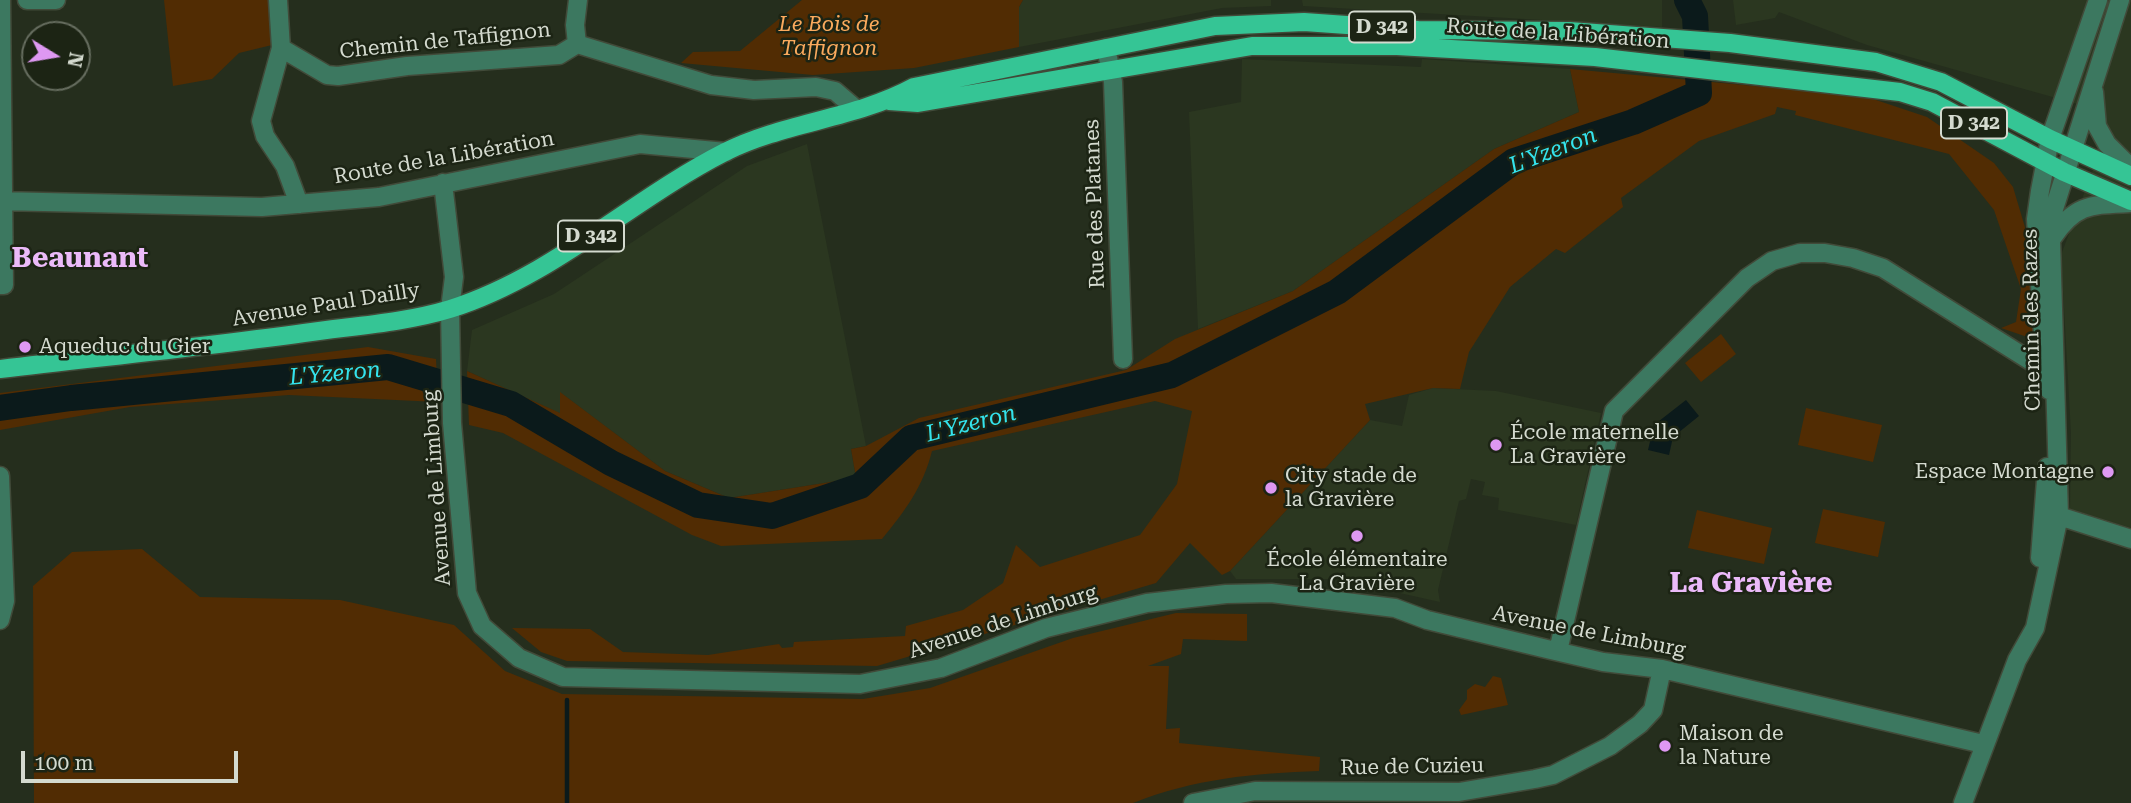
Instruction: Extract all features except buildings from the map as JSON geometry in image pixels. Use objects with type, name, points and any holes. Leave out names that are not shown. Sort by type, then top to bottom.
[{"type":"main road","name":"Route de la Libération","points":[[450,309],[504,286],[559,257],[675,181],[726,152],[785,129],[887,101],[914,87],[1215,26],[1252,22],[1418,30],[1569,31],[1730,43],[1876,62],[1941,82],[2050,139]]},
{"type":"main road","name":"Route de la Libération","points":[[887,101],[918,103],[1252,46],[1410,46],[1657,64],[1900,92],[1932,102],[2045,162]]},
{"type":"main road","name":"D 342","points":[[2050,139],[2131,176]]},
{"type":"main road","name":"D 342","points":[[2045,162],[2131,202]]},
{"type":"main road","name":"Avenue Paul Dailly","points":[[0,369],[240,342],[450,309]]},
{"type":"street","points":[[0,285],[4,285],[1,0]]},
{"type":"street","points":[[27,0],[56,0]]},
{"type":"street","points":[[278,0],[281,48],[261,121],[265,136],[285,166],[299,204]]},
{"type":"street","name":"Chemin de Taffignon","points":[[577,44],[575,25],[578,0]]},
{"type":"street","name":"Chemin des Razes","points":[[2017,660],[2043,545],[2047,457],[2036,219],[2050,139],[2098,0]]},
{"type":"street","name":"Chemin des Razes","points":[[1963,803],[1983,744],[2017,660],[2035,628],[2059,516],[2051,240],[2054,209],[2120,0]]},
{"type":"street","name":"Chemin de Taffignon","points":[[281,48],[327,75],[338,76],[407,66],[559,55],[577,44],[711,85],[754,90],[816,87],[835,91],[856,109]]},
{"type":"street","name":"Rue des Platanes","points":[[1106,48],[1111,70],[1123,359]]},
{"type":"street","points":[[2093,85],[2097,126],[2107,144],[2131,168]]},
{"type":"street","name":"Route de la Libération","points":[[2,201],[262,207],[379,197],[640,144],[726,152]]},
{"type":"street","name":"Avenue de Limburg","points":[[443,183],[454,277],[450,309],[451,357],[457,502],[467,593],[482,625],[519,658],[563,677],[860,684],[941,668],[1046,628],[1147,603],[1226,594],[1316,597],[1395,608],[1438,623],[1558,652],[1603,662],[1661,669],[1983,744]]},
{"type":"street","points":[[2051,240],[2066,218],[2076,211],[2092,205],[2131,202]]},
{"type":"street","points":[[1558,652],[1614,411],[1747,278],[1772,261],[1800,253],[1825,253],[1883,268],[2045,370]]},
{"type":"street","name":"Chemin des Razes","points":[[2045,370],[2057,428]]},
{"type":"street","name":"Chemin des Razes","points":[[2047,457],[2059,516]]},
{"type":"street","points":[[0,476],[5,601],[0,620]]},
{"type":"street","points":[[2059,516],[2131,539]]},
{"type":"street","name":"Rue de Cuzieu","points":[[1193,803],[1255,791],[1459,792],[1501,787],[1553,775],[1610,746],[1640,724],[1653,710],[1661,669]]},
{"type":"shaded area","points":[[1023,0],[1271,0],[1271,6],[1222,8],[1019,47],[1019,7]]},
{"type":"shaded area","points":[[1302,0],[1662,0],[1662,27],[1303,6]]},
{"type":"shaded area","points":[[1733,0],[2131,0],[2131,528],[2070,509],[2071,433],[2061,255],[2106,135],[2099,110],[1867,45],[1779,12],[1775,18],[1736,25]]},
{"type":"shaded area","points":[[1242,59],[1421,67],[1422,59],[1570,69],[1579,112],[1494,149],[1293,291],[1198,329],[1189,112],[1241,102]]},
{"type":"shaded area","points":[[807,144],[866,446],[851,449],[856,478],[729,498],[665,471],[561,393],[561,414],[467,371],[472,330],[554,294],[747,166]]},
{"type":"shaded area","points":[[1433,388],[1496,391],[1601,413],[1576,525],[1498,510],[1499,498],[1482,495],[1485,482],[1471,479],[1466,499],[1459,501],[1438,590],[1440,602],[1337,579],[1236,579],[1230,571],[1370,420],[1402,426],[1409,395]]},
{"type":"shaded area","points":[[1686,400],[1699,416],[1673,437],[1669,455],[1648,450],[1654,425]]},
{"type":"green space","points":[[164,0],[269,0],[272,45],[239,53],[212,79],[173,86]]},
{"type":"green space","name":"Le Bois de Taffignon","points":[[802,0],[1023,0],[1019,7],[1019,47],[914,68],[813,75],[681,63],[693,52],[740,51]]},
{"type":"green space","points":[[1570,69],[1864,96],[1927,117],[1994,163],[2013,187],[2027,234],[2036,340],[2001,328],[2016,322],[2021,289],[1994,210],[1949,154],[1795,115],[1796,111],[1777,107],[1775,114],[1699,141],[1621,198],[1623,207],[1565,253],[1556,249],[1510,287],[1469,352],[1460,389],[1433,388],[1365,404],[1370,420],[1230,571],[1222,575],[1190,543],[1156,583],[877,666],[567,661],[541,652],[512,628],[590,629],[623,652],[708,655],[779,644],[782,648],[793,647],[794,642],[905,636],[906,626],[963,610],[1003,583],[1016,545],[1040,567],[1140,535],[1177,484],[1192,411],[1155,401],[932,451],[924,476],[912,498],[882,539],[721,546],[692,535],[503,433],[469,425],[467,371],[560,413],[560,392],[665,471],[729,498],[856,478],[851,449],[866,446],[919,418],[1126,370],[1175,339],[1293,291],[1494,149],[1579,112]]},
{"type":"green space","points":[[1721,334],[1736,354],[1701,382],[1685,363]]},
{"type":"green space","points":[[368,347],[436,359],[438,402],[289,395],[130,407],[0,430],[0,393]]},
{"type":"green space","points":[[1806,408],[1882,425],[1873,462],[1798,445]]},
{"type":"green space","points":[[1823,509],[1885,522],[1878,557],[1815,543]]},
{"type":"green space","points":[[1697,510],[1772,528],[1764,564],[1688,548]]},
{"type":"green space","points":[[142,549],[200,597],[340,600],[454,625],[505,671],[562,694],[863,699],[930,688],[1073,638],[1176,613],[1247,614],[1247,641],[1183,639],[1181,654],[1148,666],[1169,666],[1166,729],[1180,728],[1179,743],[1320,757],[1319,771],[1224,779],[1178,788],[1133,803],[34,803],[33,586],[72,552]]},
{"type":"green space","points":[[1493,676],[1501,678],[1508,705],[1461,715],[1459,710],[1467,699],[1467,690],[1475,684],[1485,687]]},
{"type":"waterway","name":"L'Yzeron","points":[[0,408],[71,398],[388,367],[511,404],[611,463],[698,505],[772,516],[860,486],[911,438],[1172,375],[1337,292],[1514,161],[1633,122],[1699,93],[1695,16],[1687,0]]},
{"type":"waterway","points":[[567,700],[567,803]]},
{"type":"place","name":"Aqueduc du Gier","points":[[25,347]]},
{"type":"place","name":"École maternelle La Gravière","points":[[1496,445]]},
{"type":"place","name":"Espace Montagne","points":[[2108,472]]},
{"type":"place","name":"City stade de la Gravière","points":[[1271,488]]},
{"type":"place","name":"École élémentaire La Gravière","points":[[1357,536]]},
{"type":"place","name":"Maison de la Nature","points":[[1665,746]]},
{"type":"district","name":"Beaunant","points":[[80,259]]},
{"type":"district","name":"La Gravière","points":[[1751,584]]}]
